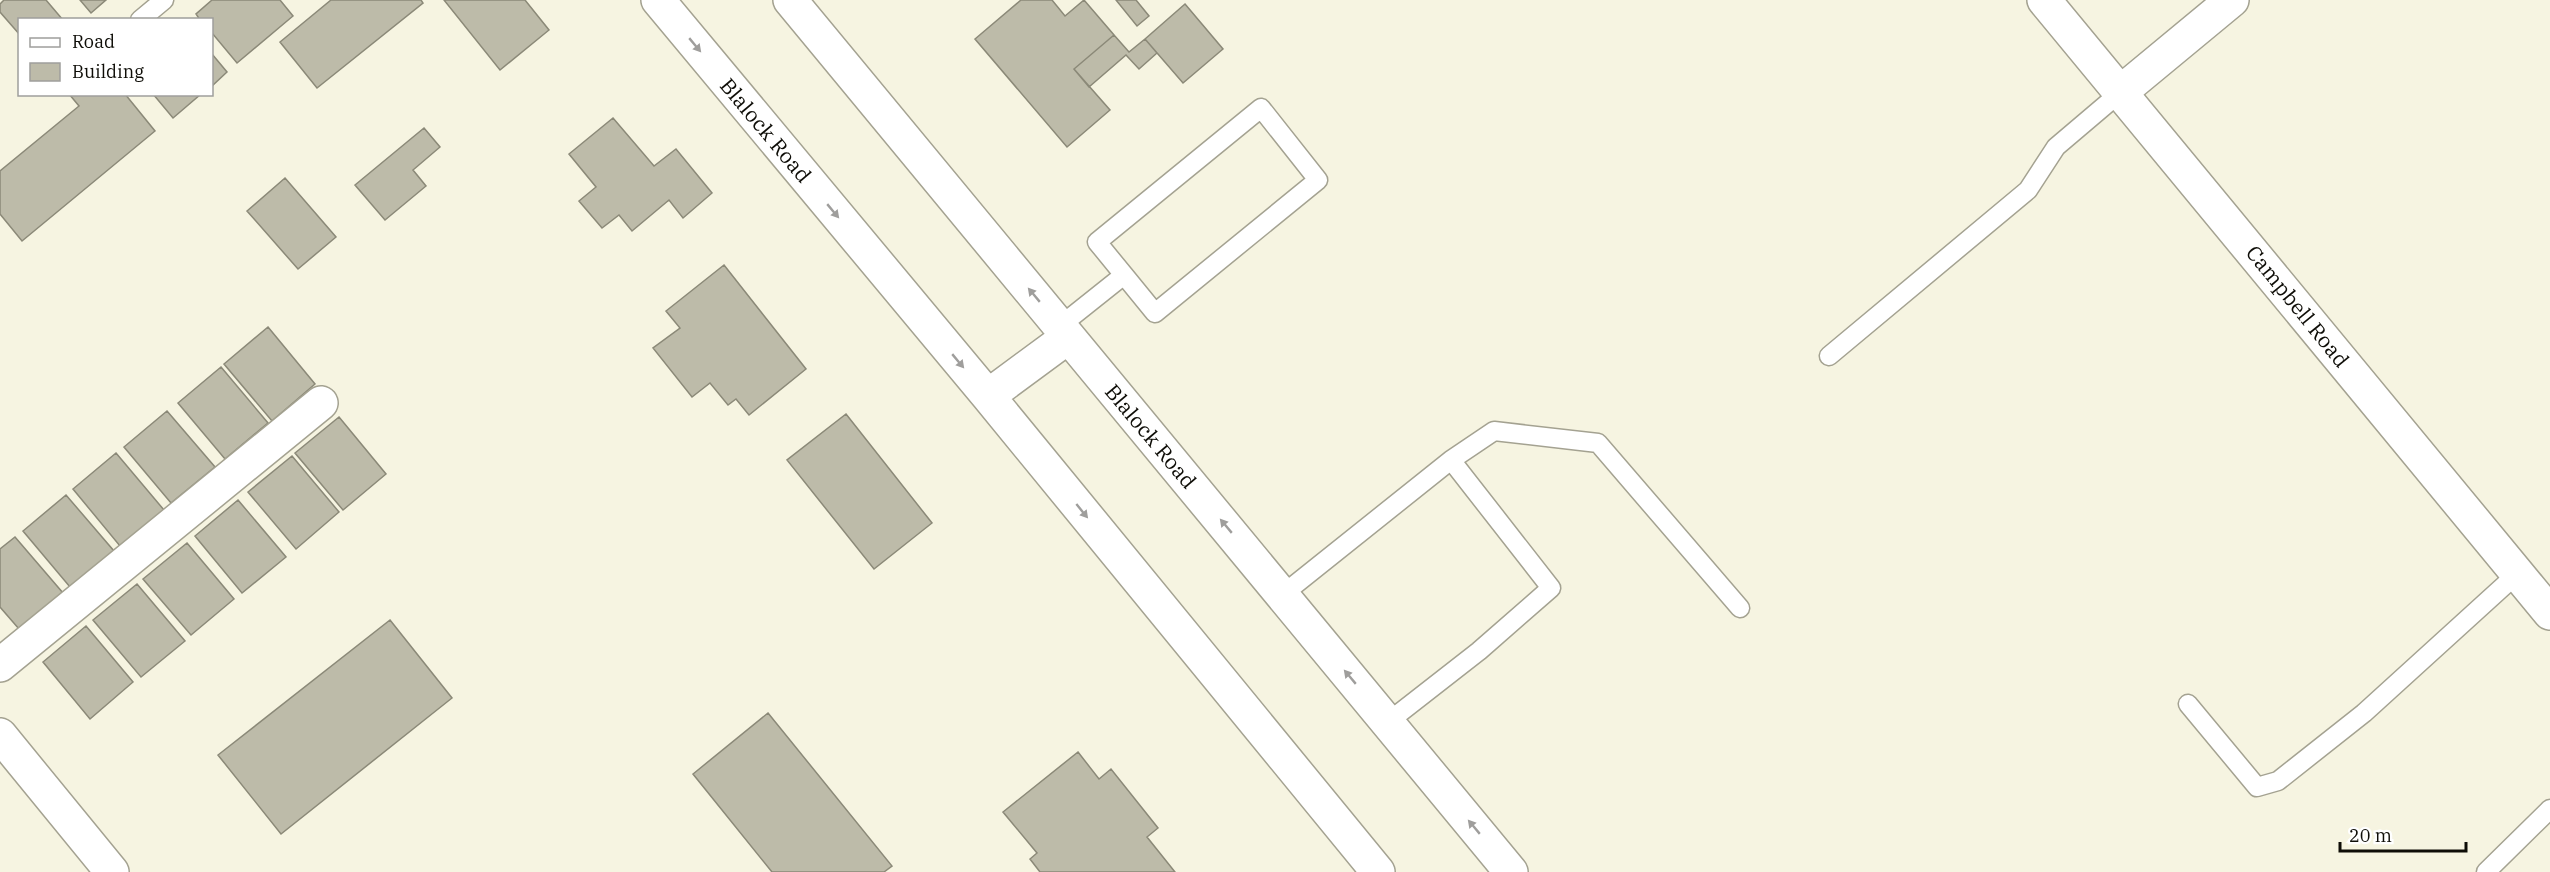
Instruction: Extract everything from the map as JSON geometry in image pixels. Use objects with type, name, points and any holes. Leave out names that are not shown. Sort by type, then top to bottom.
[{"type":"main road","name":"Blalock Road","points":[[658,0],[988,396],[1378,872]]},
{"type":"main road","name":"Blalock Road","points":[[790,0],[1511,872]]},
{"type":"main road","name":"Campbell Road","points":[[2044,0],[2550,613]]},
{"type":"main road","points":[[2122,92],[2232,0]]},
{"type":"main road","points":[[988,396],[1064,331]]},
{"type":"main road","points":[[0,664],[321,403]]},
{"type":"main road","points":[[4,749],[112,872]]},
{"type":"lane","points":[[142,18],[164,0]]},
{"type":"lane","points":[[1829,356],[2028,190],[2056,147],[2122,92]]},
{"type":"lane","points":[[1261,108],[1318,180],[1155,313],[1124,275],[1097,242],[1261,108]]},
{"type":"lane","points":[[1064,331],[1124,275]]},
{"type":"lane","points":[[1282,595],[1451,460],[1494,431],[1598,443],[1740,608]]},
{"type":"lane","points":[[1388,722],[1479,651],[1551,588],[1451,460]]},
{"type":"lane","points":[[2188,704],[2257,787],[2278,781],[2364,714],[2518,573]]},
{"type":"lane","points":[[2486,872],[2550,809]]},
{"type":"building","points":[[4,0],[46,0],[61,18],[18,18],[18,33],[0,12],[0,4]]},
{"type":"building","points":[[80,0],[106,0],[91,13]]},
{"type":"building","points":[[212,0],[280,0],[293,16],[237,63],[213,34],[213,18],[199,18],[196,14]]},
{"type":"building","points":[[331,0],[421,0],[423,3],[317,88],[280,42]]},
{"type":"building","points":[[444,0],[525,0],[549,30],[500,70]]},
{"type":"building","points":[[1021,0],[1052,0],[1065,16],[1084,0],[1114,35],[1074,69],[1110,110],[1067,147],[975,39]]},
{"type":"building","points":[[1116,0],[1136,0],[1149,16],[1137,26]]},
{"type":"building","points":[[1185,4],[1223,49],[1183,83],[1145,39]]},
{"type":"building","points":[[1114,35],[1129,52],[1145,39],[1157,53],[1139,69],[1126,55],[1089,87],[1074,69]]},
{"type":"building","points":[[213,55],[227,72],[213,85]]},
{"type":"building","points":[[71,96],[127,96],[155,131],[22,241],[0,214],[0,171],[79,106]]},
{"type":"building","points":[[155,96],[199,96],[173,118]]},
{"type":"building","points":[[613,118],[654,166],[676,149],[712,193],[683,218],[669,200],[632,231],[619,215],[602,228],[579,201],[596,187],[569,154]]},
{"type":"building","points":[[424,128],[440,147],[413,170],[426,186],[385,220],[355,185]]},
{"type":"building","points":[[285,178],[336,237],[298,269],[247,211]]},
{"type":"building","points":[[724,265],[806,369],[749,415],[736,399],[728,405],[710,383],[692,397],[653,348],[680,328],[666,311]]},
{"type":"building","points":[[268,327],[315,384],[272,421],[224,364]]},
{"type":"building","points":[[221,367],[268,423],[225,459],[178,403]]},
{"type":"building","points":[[167,411],[215,467],[171,503],[124,447]]},
{"type":"building","points":[[846,414],[932,523],[874,569],[787,460]]},
{"type":"building","points":[[339,417],[386,474],[343,510],[295,453]]},
{"type":"building","points":[[116,453],[164,510],[120,546],[73,489]]},
{"type":"building","points":[[292,456],[339,512],[296,549],[248,492]]},
{"type":"building","points":[[66,495],[114,551],[70,587],[23,531]]},
{"type":"building","points":[[238,500],[286,557],[242,593],[195,536]]},
{"type":"building","points":[[15,537],[63,593],[19,629],[0,607],[0,549]]},
{"type":"building","points":[[187,543],[234,599],[191,635],[143,579]]},
{"type":"building","points":[[137,584],[185,641],[141,677],[93,620]]},
{"type":"building","points":[[390,620],[452,698],[281,834],[218,755]]},
{"type":"building","points":[[86,626],[133,682],[90,719],[43,662]]},
{"type":"building","points":[[768,713],[892,866],[884,872],[772,872],[693,774]]},
{"type":"building","points":[[1078,752],[1099,779],[1111,769],[1158,828],[1147,837],[1175,872],[1040,872],[1030,859],[1037,853],[1003,812]]}]
